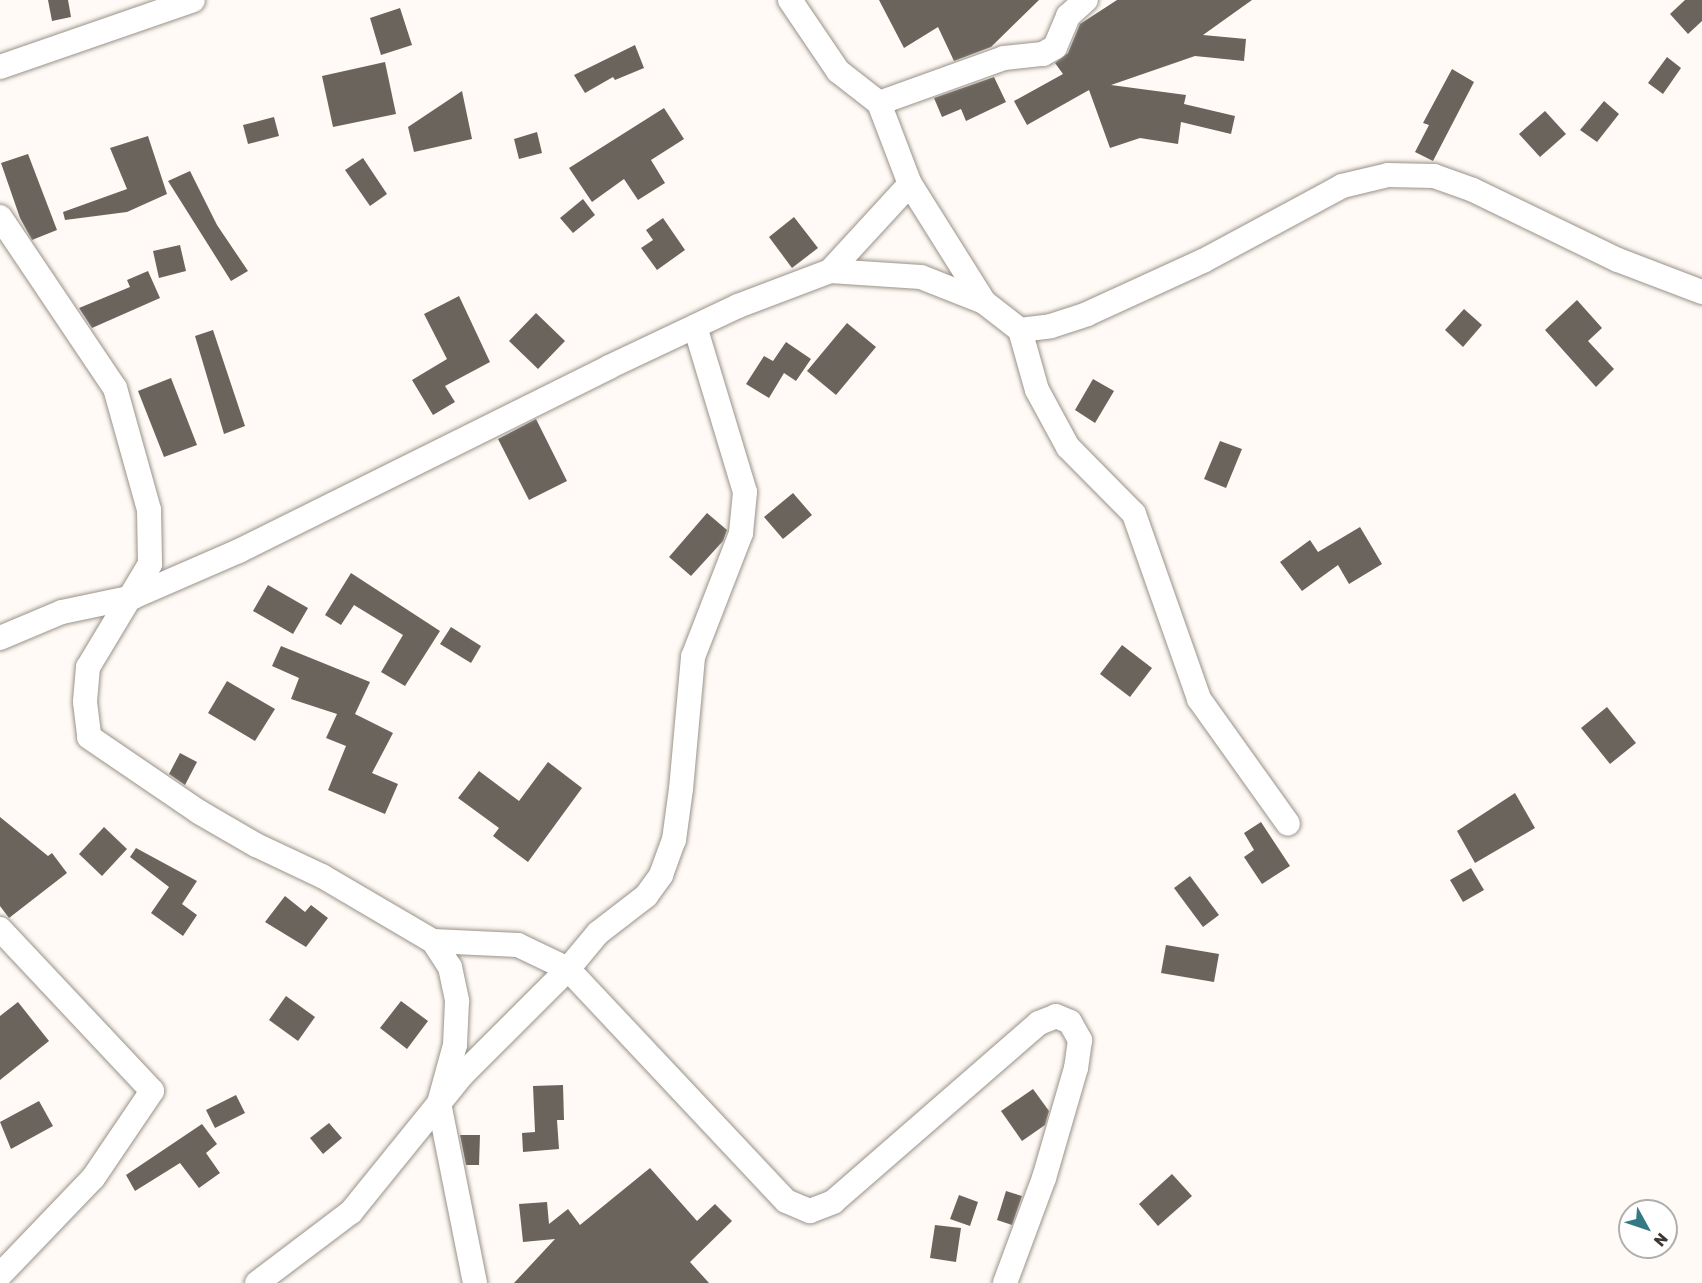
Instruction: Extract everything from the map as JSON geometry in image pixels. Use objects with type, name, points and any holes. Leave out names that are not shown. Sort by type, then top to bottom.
[{"type":"street","points":[[0,67],[193,0]]},
{"type":"street","points":[[790,0],[838,71],[879,104],[910,184],[984,302]]},
{"type":"street","points":[[879,104],[1004,58],[1043,54],[1055,47],[1068,16],[1086,0]]},
{"type":"street","points":[[1020,330],[1051,326],[1087,314],[1203,261],[1342,186],[1388,175],[1434,176],[1473,190],[1618,260],[1702,292]]},
{"type":"street","points":[[0,638],[62,612],[133,597],[239,551],[695,326],[830,271],[910,184]]},
{"type":"street","points":[[0,217],[115,388],[141,476],[152,537],[150,564],[133,597],[106,633],[88,667],[88,737],[199,812],[256,845],[322,876],[433,941],[450,967],[457,1001],[455,1045],[439,1102],[475,1283]]},
{"type":"street","points":[[830,271],[921,277],[984,302],[1020,330],[1037,390],[1068,447],[1134,514],[1199,699],[1288,824]]},
{"type":"street","points":[[257,1283],[351,1212],[439,1102],[568,969],[598,933],[646,896],[661,875],[674,840],[693,657],[741,533],[745,492],[695,326]]},
{"type":"street","points":[[0,929],[152,1091],[93,1178],[0,1275]]},
{"type":"street","points":[[433,941],[518,945],[568,969],[786,1201],[810,1211],[833,1202],[1039,1023],[1056,1016],[1070,1022],[1080,1040],[1076,1068],[1044,1178],[1005,1283]]},
{"type":"building","points":[[48,0],[68,0],[71,17],[52,21]]},
{"type":"building","points":[[879,0],[1039,0],[991,47],[954,61],[938,27],[904,48]]},
{"type":"building","points":[[1117,0],[1252,0],[1203,35],[1246,39],[1244,61],[1195,56],[1111,85],[1186,95],[1184,104],[1235,116],[1231,134],[1181,122],[1178,144],[1140,138],[1110,148],[1089,90],[1027,125],[1014,101],[1063,74],[1055,63],[1068,53],[1080,24]]},
{"type":"building","points":[[1685,0],[1702,0],[1702,21],[1688,34],[1670,14]]},
{"type":"building","points":[[400,8],[412,45],[381,55],[370,18]]},
{"type":"building","points":[[635,45],[644,68],[615,80],[613,77],[585,93],[574,75]]},
{"type":"building","points":[[1667,57],[1681,68],[1663,94],[1648,83]]},
{"type":"building","points":[[385,62],[396,114],[333,127],[322,76]]},
{"type":"building","points":[[1452,69],[1474,82],[1433,161],[1415,152],[1429,125],[1423,123]]},
{"type":"building","points":[[994,77],[1006,102],[966,121],[961,109],[942,117],[934,98]]},
{"type":"building","points":[[462,91],[472,139],[414,152],[408,127]]},
{"type":"building","points":[[1604,101],[1619,114],[1597,142],[1580,130]]},
{"type":"building","points":[[664,108],[684,139],[651,160],[665,183],[638,200],[624,179],[592,202],[569,168]]},
{"type":"building","points":[[1545,111],[1566,134],[1540,157],[1519,134]]},
{"type":"building","points":[[274,117],[279,136],[248,144],[243,125]]},
{"type":"building","points":[[537,132],[542,153],[519,159],[514,139]]},
{"type":"building","points":[[148,136],[167,194],[127,212],[65,220],[63,212],[127,189],[110,148]]},
{"type":"building","points":[[28,154],[57,230],[32,240],[20,218],[1,163]]},
{"type":"building","points":[[363,158],[387,194],[370,206],[345,170]]},
{"type":"building","points":[[190,171],[217,225],[248,271],[231,281],[168,181]]},
{"type":"building","points":[[583,199],[595,215],[573,233],[560,218]]},
{"type":"building","points":[[794,217],[818,248],[792,268],[769,237]]},
{"type":"building","points":[[663,218],[685,250],[657,270],[641,248],[653,240],[646,230]]},
{"type":"building","points":[[180,245],[186,271],[159,278],[153,251]]},
{"type":"building","points":[[148,271],[160,298],[92,328],[79,308],[130,287],[127,280]]},
{"type":"building","points":[[459,296],[490,362],[445,386],[455,402],[433,415],[412,380],[447,359],[424,314]]},
{"type":"building","points":[[1577,300],[1602,328],[1588,341],[1614,369],[1596,387],[1545,330]]},
{"type":"building","points":[[1464,309],[1482,325],[1463,347],[1445,330]]},
{"type":"building","points":[[536,313],[565,341],[538,369],[509,341]]},
{"type":"building","points":[[847,323],[876,347],[836,395],[807,371]]},
{"type":"building","points":[[213,330],[245,426],[224,434],[195,336]]},
{"type":"building","points":[[786,342],[811,359],[796,381],[784,373],[769,398],[746,384],[764,356],[773,361]]},
{"type":"building","points":[[171,378],[197,445],[164,457],[138,391]]},
{"type":"building","points":[[1093,379],[1114,391],[1095,423],[1075,410]]},
{"type":"building","points":[[536,419],[567,481],[529,500],[498,439]]},
{"type":"building","points":[[1220,441],[1242,449],[1226,488],[1204,479]]},
{"type":"building","points":[[793,493],[812,515],[783,539],[764,517]]},
{"type":"building","points":[[707,513],[727,530],[723,541],[691,576],[669,557]]},
{"type":"building","points":[[1360,527],[1382,564],[1349,584],[1338,565],[1302,591],[1280,562],[1310,540],[1318,552]]},
{"type":"building","points":[[351,573],[440,631],[405,686],[381,672],[403,635],[354,605],[341,625],[325,615]]},
{"type":"building","points":[[268,585],[308,608],[293,634],[253,611]]},
{"type":"building","points":[[451,627],[481,646],[471,663],[440,644]]},
{"type":"building","points":[[1122,645],[1152,668],[1130,697],[1100,674]]},
{"type":"building","points":[[281,646],[370,682],[355,714],[393,733],[372,773],[398,784],[385,814],[328,790],[346,746],[326,738],[337,714],[291,699],[299,678],[272,666]]},
{"type":"building","points":[[227,681],[275,709],[255,741],[208,713]]},
{"type":"building","points":[[1607,707],[1636,743],[1610,764],[1581,728]]},
{"type":"building","points":[[180,753],[197,762],[185,785],[169,774]]},
{"type":"building","points":[[548,762],[582,788],[528,862],[493,836],[499,828],[458,798],[479,771],[519,801]]},
{"type":"building","points":[[1515,793],[1535,828],[1475,863],[1457,831]]},
{"type":"building","points":[[0,817],[48,856],[52,853],[67,873],[9,918],[0,906]]},
{"type":"building","points":[[1261,822],[1290,866],[1262,884],[1244,857],[1254,850],[1244,833]]},
{"type":"building","points":[[104,827],[127,849],[102,876],[79,854]]},
{"type":"building","points":[[136,848],[197,881],[182,904],[197,915],[183,936],[151,913],[169,887],[130,857]]},
{"type":"building","points":[[1471,868],[1484,890],[1463,902],[1450,880]]},
{"type":"building","points":[[1190,876],[1219,915],[1203,927],[1174,888]]},
{"type":"building","points":[[285,896],[305,912],[311,905],[328,918],[306,947],[265,922]]},
{"type":"building","points":[[1166,945],[1219,954],[1214,982],[1161,973]]},
{"type":"building","points":[[286,996],[315,1017],[298,1041],[269,1020]]},
{"type":"building","points":[[401,1001],[428,1021],[407,1049],[380,1028]]},
{"type":"building","points":[[18,1002],[49,1041],[0,1080],[0,1016]]},
{"type":"building","points":[[563,1085],[564,1120],[557,1120],[559,1149],[523,1152],[522,1133],[535,1132],[533,1086]]},
{"type":"building","points":[[1033,1089],[1049,1111],[1045,1125],[1022,1141],[1001,1111]]},
{"type":"building","points":[[236,1095],[245,1113],[215,1128],[206,1110]]},
{"type":"building","points":[[39,1101],[53,1126],[11,1149],[0,1122]]},
{"type":"building","points":[[329,1123],[342,1138],[323,1154],[310,1138]]},
{"type":"building","points":[[202,1124],[217,1144],[206,1153],[220,1173],[199,1188],[180,1163],[135,1191],[126,1175]]},
{"type":"building","points":[[460,1135],[480,1135],[479,1165],[466,1165]]},
{"type":"building","points":[[650,1168],[697,1221],[715,1204],[732,1221],[690,1262],[709,1283],[514,1283],[555,1239],[523,1242],[519,1204],[547,1202],[549,1224],[568,1209],[580,1225]]},
{"type":"building","points":[[1172,1174],[1192,1196],[1158,1226],[1139,1204]]},
{"type":"building","points":[[1006,1191],[1022,1196],[1012,1225],[997,1220]]},
{"type":"building","points":[[959,1195],[978,1202],[970,1226],[950,1219]]},
{"type":"building","points":[[935,1225],[961,1228],[956,1262],[930,1258]]}]
